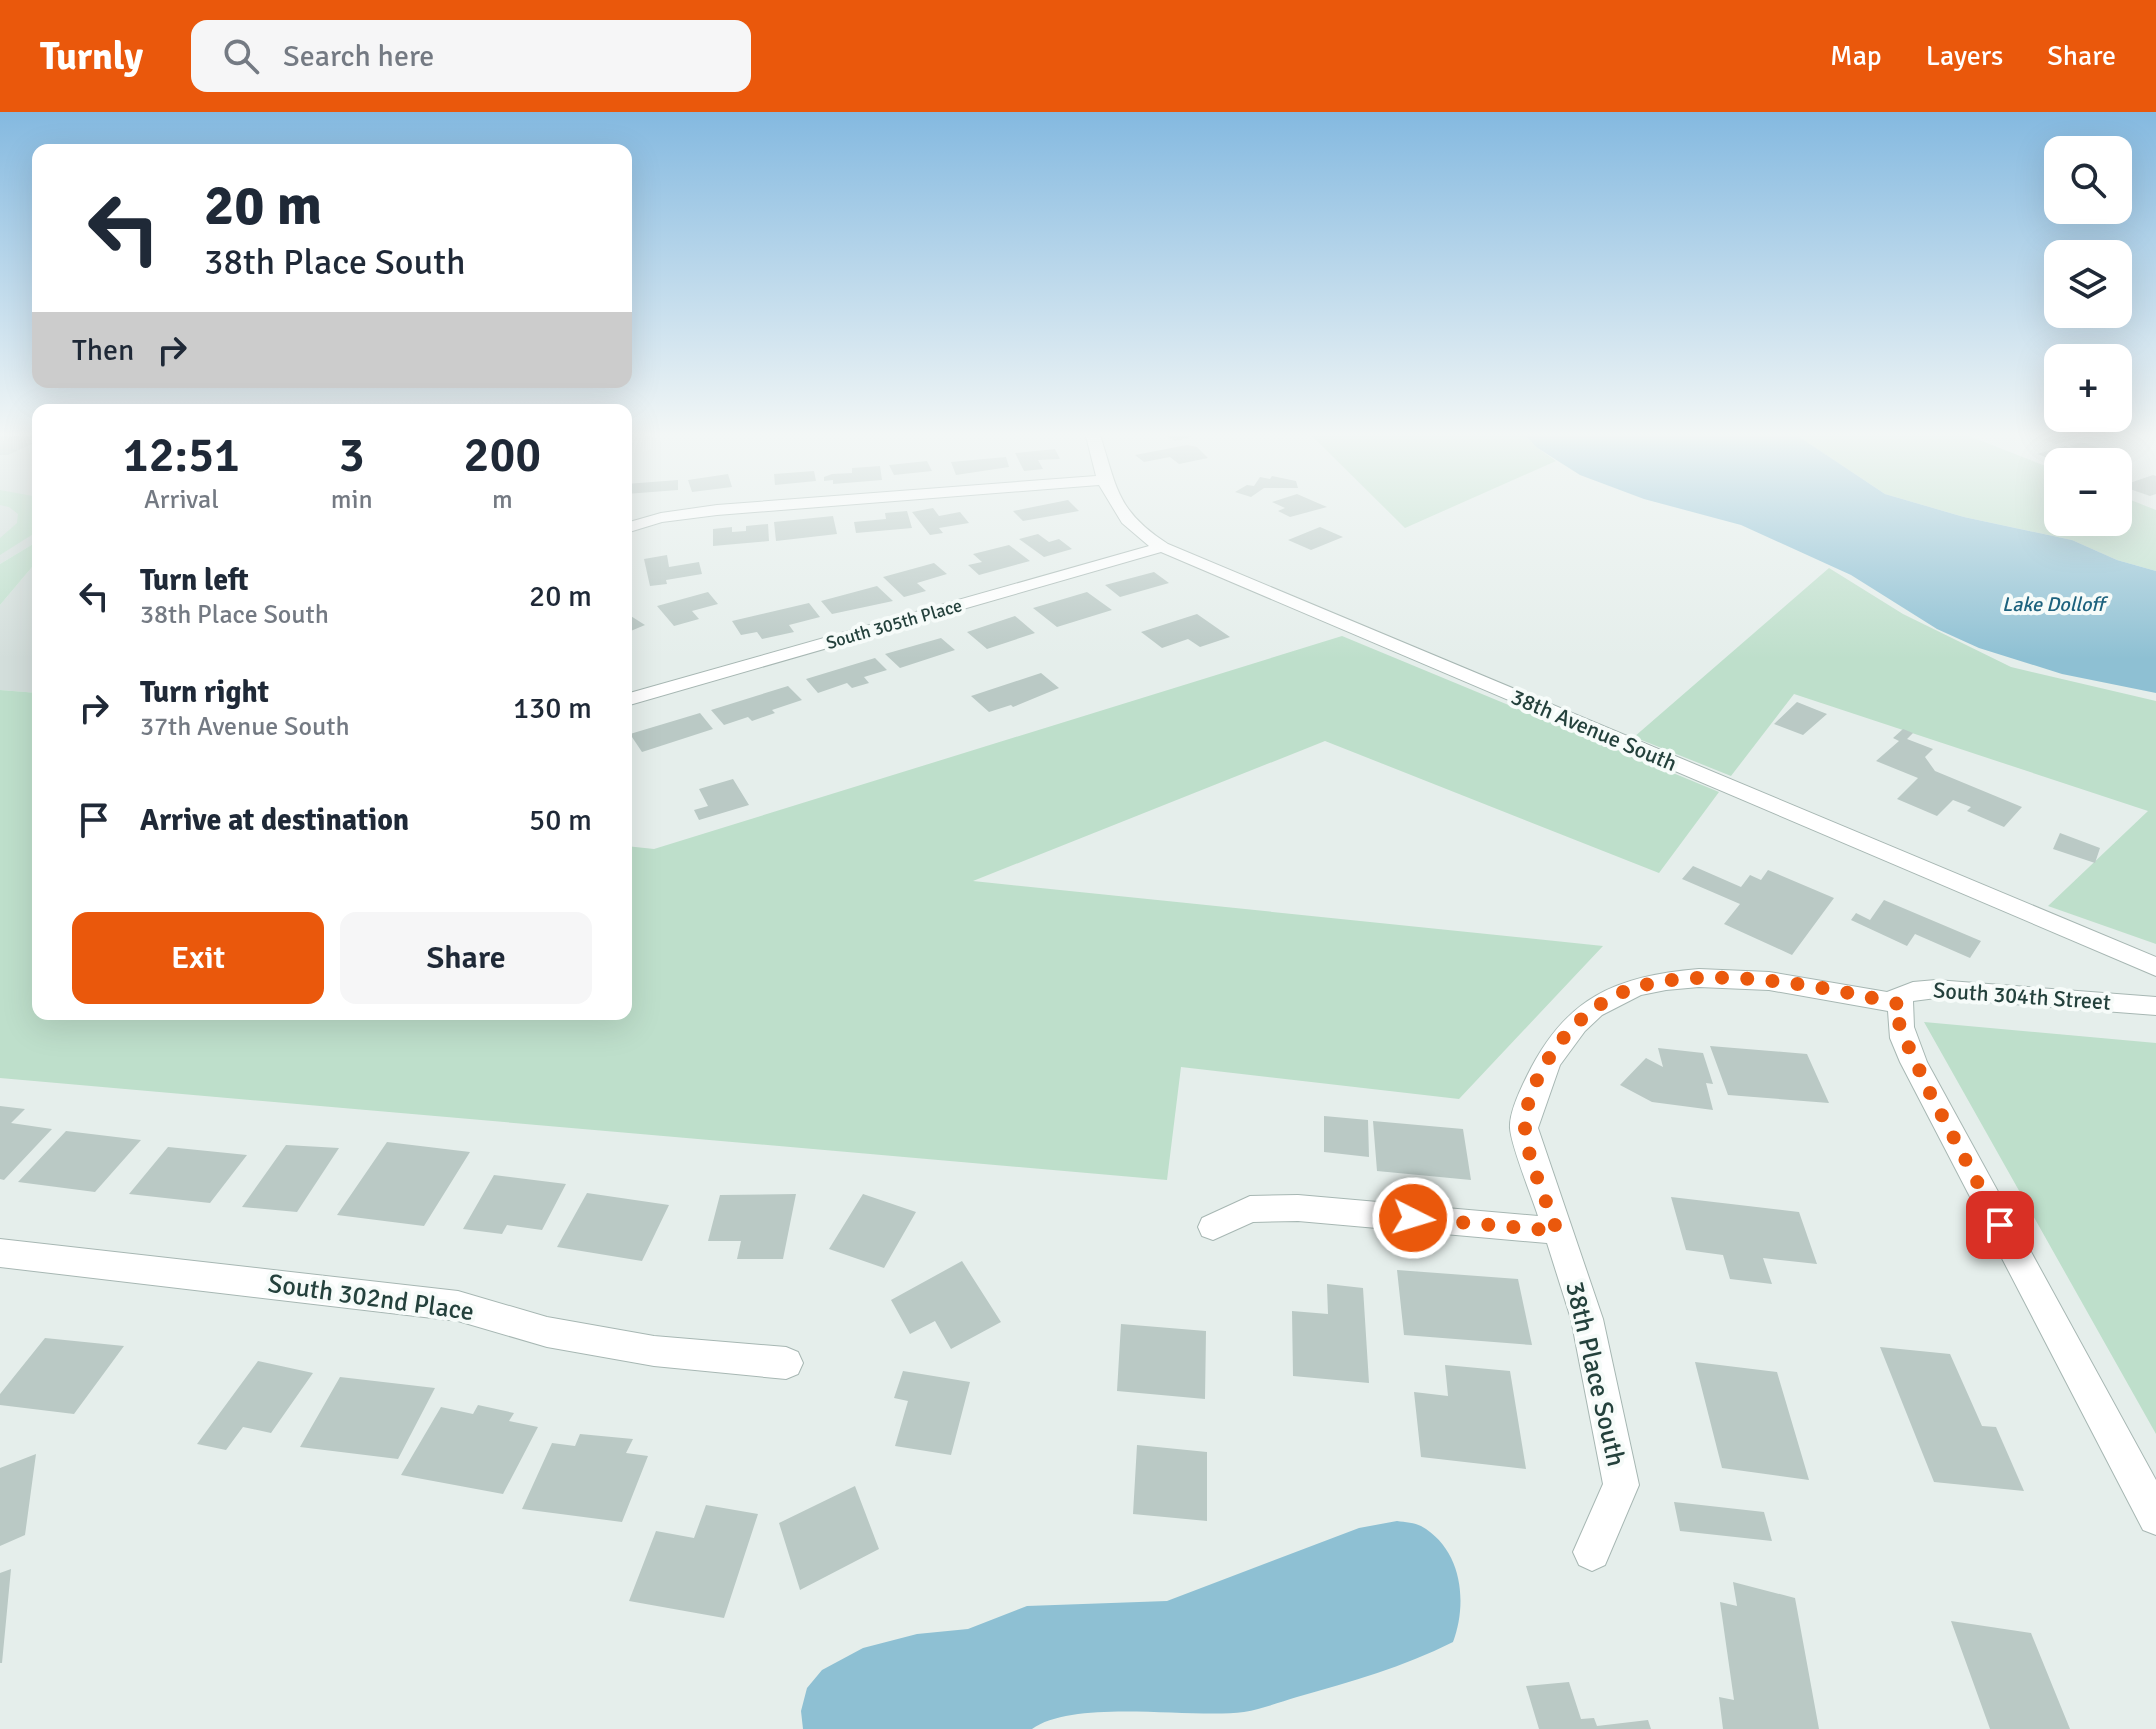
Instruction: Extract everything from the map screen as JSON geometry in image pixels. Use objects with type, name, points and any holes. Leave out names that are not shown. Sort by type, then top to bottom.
[{"type":"street","points":[[632,526],[661,518],[750,507]]},
{"type":"street","name":"38th Avenue South","points":[[1120,507],[1128,521],[1162,547],[2156,967]]},
{"type":"street","name":"South 305th Place","points":[[632,698],[1162,547]]},
{"type":"street","name":"38th Place South","points":[[1592,1552],[1621,1485],[1587,1319],[1524,1128],[1530,1098],[1558,1043],[1577,1023],[1600,1006],[1636,987],[1677,981],[1730,979],[1824,987],[1902,1005]]},
{"type":"street","name":"South 304th Street","points":[[1902,1005],[1897,998],[1905,994],[1936,989],[2156,1006]]},
{"type":"street","points":[[1902,1005],[1899,1023],[1930,1093],[2156,1517]]},
{"type":"street","points":[[1213,1227],[1250,1209],[1298,1208],[1557,1231]]},
{"type":"street","name":"South 302nd Place","points":[[0,1253],[47,1256],[458,1306],[547,1332],[639,1349],[786,1363]]},
{"type":"shaded area","points":[[0,507],[32,507],[32,545],[0,564]]},
{"type":"shaded area","points":[[32,567],[32,693],[0,690],[0,605]]},
{"type":"green space","points":[[10,507],[32,507],[32,535],[0,555],[0,538],[17,523],[18,514]]},
{"type":"green space","points":[[1384,507],[1451,507],[1405,528]]},
{"type":"green space","points":[[1931,507],[2044,507],[2044,534],[1964,517]]},
{"type":"green space","points":[[2132,507],[2150,507],[2156,510],[2156,571],[2117,560],[2072,540],[2053,536],[2132,536]]},
{"type":"green space","points":[[32,545],[32,567],[0,605],[0,564]]},
{"type":"green space","points":[[1829,568],[1903,614],[2011,667],[2156,701],[2156,944],[2048,906],[2148,811],[1794,694],[1731,776],[1634,737]]},
{"type":"green space","points":[[1342,636],[1719,792],[1659,873],[1325,741],[973,881],[1603,946],[1459,1099],[1181,1067],[1167,1180],[0,1078],[0,690],[32,693],[32,1020],[632,1020],[632,847],[654,849]]},
{"type":"green space","points":[[1924,1022],[2156,1043],[2156,1434]]},
{"type":"water","name":"Lake Dolloff","points":[[1676,507],[1931,507],[2044,536],[2072,540],[2117,560],[2156,571],[2156,693],[2062,674],[1979,648],[1937,629],[1851,575],[1741,525]]},
{"type":"water","points":[[1397,1521],[1421,1526],[1445,1548],[1458,1578],[1458,1626],[1453,1642],[1376,1673],[1244,1712],[1076,1714],[1032,1729],[803,1729],[801,1711],[807,1688],[822,1670],[863,1648],[917,1634],[968,1629],[1027,1606],[1167,1601],[1359,1528]]},
{"type":"building","points":[[1031,507],[1075,507],[1079,511],[1023,521],[1013,511]]},
{"type":"building","points":[[1325,507],[1290,517],[1278,511],[1285,508]]},
{"type":"building","points":[[933,508],[939,516],[960,512],[969,523],[939,528],[943,533],[930,535],[912,512]]},
{"type":"building","points":[[907,511],[912,528],[856,533],[854,522],[886,519],[885,513]]},
{"type":"building","points":[[833,516],[837,534],[776,541],[774,522]]},
{"type":"building","points":[[768,524],[769,541],[713,546],[713,529],[732,527],[732,532],[746,531],[746,526]]},
{"type":"building","points":[[1320,527],[1343,537],[1311,550],[1288,540]]},
{"type":"building","points":[[1038,534],[1049,542],[1059,539],[1072,549],[1044,557],[1019,539]]},
{"type":"building","points":[[1009,545],[1030,561],[979,575],[968,565],[982,562],[973,554]]},
{"type":"building","points":[[667,555],[669,567],[699,562],[702,574],[650,586],[644,559]]},
{"type":"building","points":[[934,563],[947,574],[917,583],[926,591],[904,597],[883,577]]},
{"type":"building","points":[[1154,572],[1169,583],[1120,597],[1105,585]]},
{"type":"building","points":[[877,586],[893,601],[832,614],[821,601]]},
{"type":"building","points":[[708,592],[718,604],[692,611],[699,619],[674,626],[657,606]]},
{"type":"building","points":[[1087,592],[1112,610],[1057,627],[1033,608]]},
{"type":"building","points":[[809,603],[820,617],[789,625],[794,632],[762,639],[757,632],[741,635],[732,621]]},
{"type":"building","points":[[1197,614],[1230,637],[1200,647],[1188,639],[1162,648],[1141,632]]},
{"type":"building","points":[[1015,616],[1035,633],[987,649],[967,632]]},
{"type":"building","points":[[632,617],[645,625],[632,630]]},
{"type":"building","points":[[941,638],[955,650],[900,668],[885,654]]},
{"type":"building","points":[[875,658],[887,670],[864,677],[869,683],[852,688],[847,683],[818,693],[806,679]]},
{"type":"building","points":[[1041,673],[1059,688],[1013,707],[989,712],[971,696]]},
{"type":"building","points":[[788,686],[802,700],[752,721],[748,717],[724,725],[711,710]]},
{"type":"building","points":[[1797,702],[1827,714],[1803,735],[1774,724]]},
{"type":"building","points":[[700,713],[713,729],[642,752],[632,733]]},
{"type":"building","points":[[1903,729],[1913,733],[1907,739],[1933,749],[1925,757],[1935,771],[2022,807],[2004,827],[1967,811],[1971,807],[1953,800],[1937,816],[1897,799],[1918,778],[1876,761],[1899,741],[1893,738]]},
{"type":"building","points":[[733,779],[749,805],[699,820],[694,810],[708,806],[699,789]]},
{"type":"building","points":[[2060,833],[2100,848],[2095,863],[2053,849]]},
{"type":"building","points":[[1693,866],[1741,887],[1750,875],[1761,880],[1768,870],[1834,898],[1792,955],[1724,924],[1740,904],[1682,879]]},
{"type":"building","points":[[1884,900],[1981,941],[1970,958],[1915,934],[1907,946],[1851,920],[1856,913],[1870,920]]},
{"type":"building","points":[[1710,1046],[1807,1054],[1829,1103],[1728,1095]]},
{"type":"building","points":[[1658,1048],[1703,1053],[1713,1084],[1706,1083],[1713,1110],[1652,1102],[1620,1085],[1646,1058],[1663,1067]]},
{"type":"building","points":[[0,1106],[25,1109],[11,1123],[52,1129],[4,1180],[0,1179]]},
{"type":"building","points":[[1324,1116],[1368,1120],[1369,1157],[1324,1152]]},
{"type":"building","points":[[1373,1121],[1463,1129],[1471,1180],[1377,1171]]},
{"type":"building","points":[[66,1131],[141,1140],[95,1192],[18,1182]]},
{"type":"building","points":[[387,1142],[470,1152],[424,1226],[337,1215]]},
{"type":"building","points":[[286,1145],[339,1148],[297,1212],[242,1207]]},
{"type":"building","points":[[168,1147],[247,1155],[210,1203],[129,1194]]},
{"type":"building","points":[[494,1175],[566,1184],[542,1230],[507,1225],[502,1234],[463,1229]]},
{"type":"building","points":[[587,1193],[669,1205],[642,1261],[557,1247]]},
{"type":"building","points":[[796,1194],[783,1259],[737,1259],[741,1241],[708,1241],[720,1195]]},
{"type":"building","points":[[863,1194],[916,1212],[884,1268],[829,1249]]},
{"type":"building","points":[[1671,1197],[1799,1212],[1817,1264],[1763,1258],[1772,1284],[1730,1279],[1723,1255],[1686,1250]]},
{"type":"building","points":[[962,1261],[1001,1322],[951,1349],[935,1321],[910,1334],[891,1300]]},
{"type":"building","points":[[1397,1270],[1518,1279],[1532,1345],[1404,1335]]},
{"type":"building","points":[[1327,1284],[1363,1288],[1369,1383],[1293,1376],[1292,1311],[1328,1314]]},
{"type":"building","points":[[1121,1324],[1206,1331],[1205,1399],[1117,1391]]},
{"type":"building","points":[[45,1338],[124,1346],[74,1414],[0,1405],[0,1394]]},
{"type":"building","points":[[1880,1347],[1950,1354],[1982,1426],[1996,1427],[2024,1491],[1934,1482]]},
{"type":"building","points":[[258,1361],[313,1373],[271,1433],[243,1427],[226,1450],[197,1444]]},
{"type":"building","points":[[1695,1362],[1777,1372],[1809,1480],[1722,1468]]},
{"type":"building","points":[[1445,1365],[1510,1371],[1526,1469],[1421,1457],[1414,1392],[1448,1396]]},
{"type":"building","points":[[903,1371],[970,1382],[951,1455],[895,1446],[908,1401],[894,1398]]},
{"type":"building","points":[[340,1377],[435,1388],[398,1459],[300,1447]]},
{"type":"building","points":[[478,1405],[514,1413],[509,1421],[538,1427],[503,1494],[401,1475],[441,1407],[473,1414]]},
{"type":"building","points":[[580,1434],[633,1439],[626,1453],[648,1456],[622,1522],[522,1509],[552,1443],[575,1446]]},
{"type":"building","points":[[1137,1445],[1207,1452],[1207,1521],[1133,1514]]},
{"type":"building","points":[[36,1454],[25,1535],[0,1546],[0,1468]]},
{"type":"building","points":[[855,1486],[879,1549],[800,1590],[779,1523]]},
{"type":"building","points":[[1674,1502],[1764,1512],[1772,1541],[1680,1531]]},
{"type":"building","points":[[706,1505],[758,1514],[724,1618],[629,1601],[656,1531],[694,1538]]},
{"type":"building","points":[[11,1569],[2,1663],[0,1663],[0,1573]]},
{"type":"building","points":[[1733,1582],[1795,1598],[1819,1729],[1723,1729],[1719,1697],[1734,1700],[1720,1602],[1737,1606]]},
{"type":"building","points":[[1951,1621],[2031,1633],[2070,1729],[1990,1729]]},
{"type":"building","points":[[1569,1682],[1581,1719],[1594,1718],[1597,1726],[1648,1720],[1651,1729],[1539,1729],[1526,1686]]},
{"type":"route","points":[[1413,1218],[1557,1231],[1524,1128],[1530,1098],[1558,1043],[1577,1023],[1600,1006],[1636,987],[1677,981],[1730,979],[1824,987],[1902,1005],[1899,1023],[1903,1035],[2000,1225]]}]
